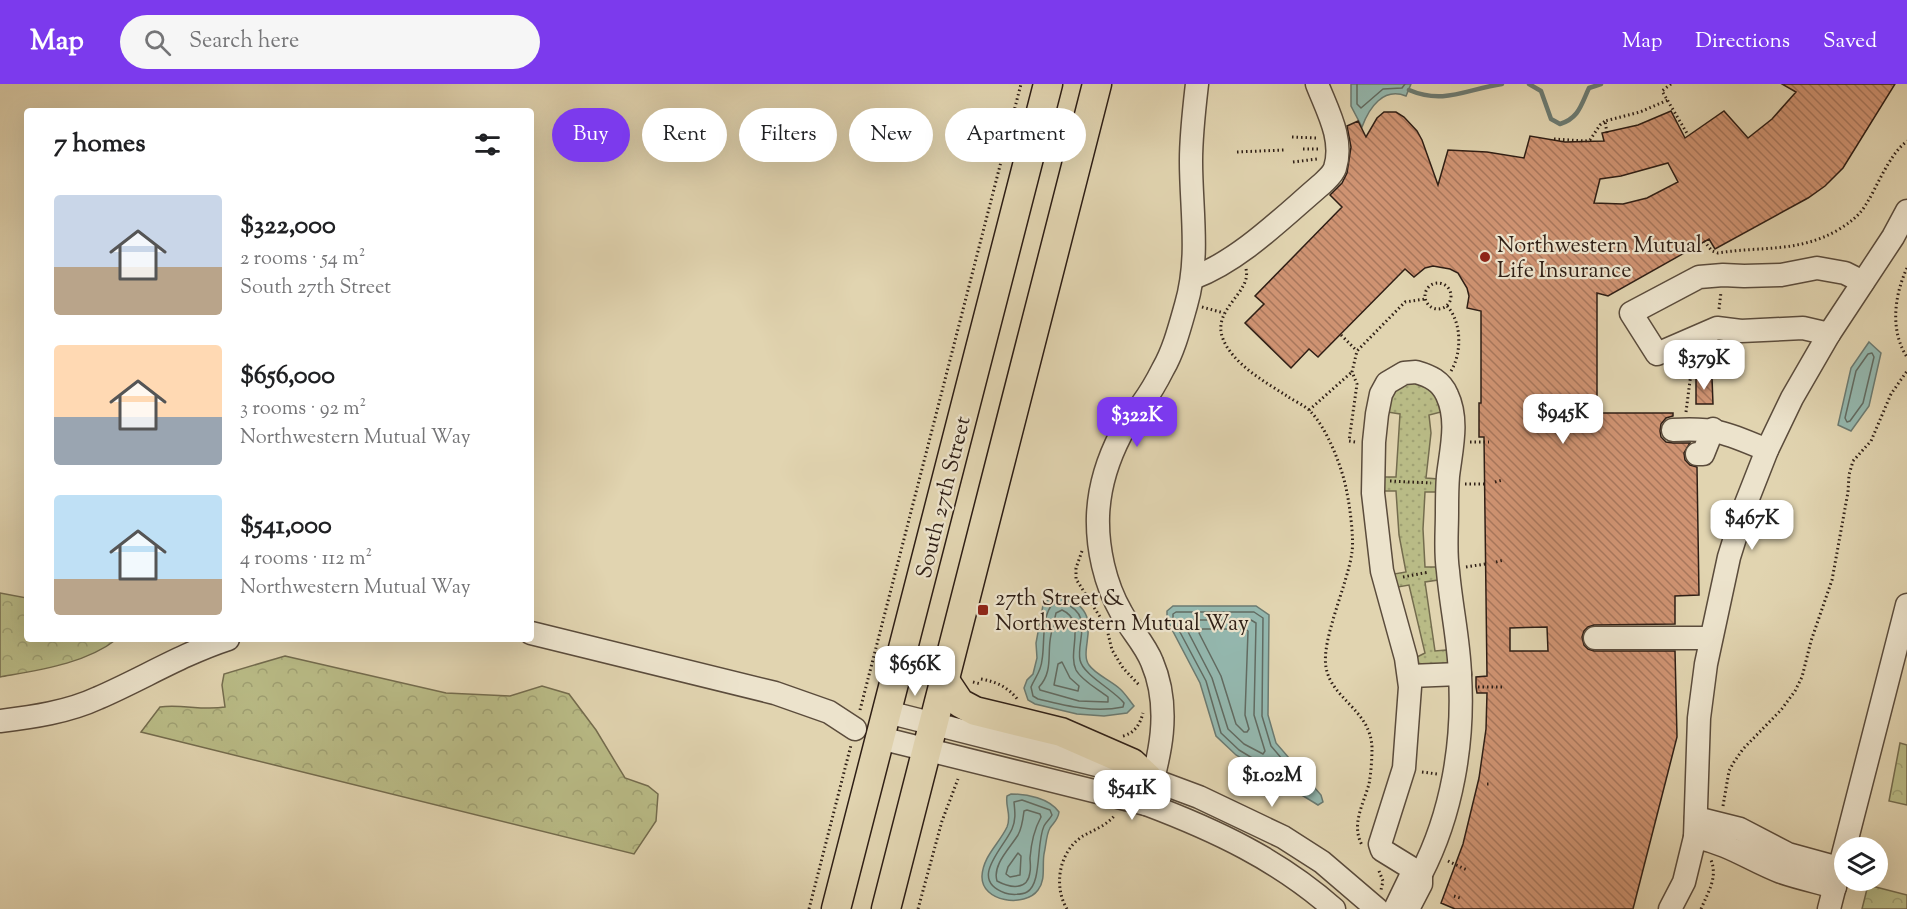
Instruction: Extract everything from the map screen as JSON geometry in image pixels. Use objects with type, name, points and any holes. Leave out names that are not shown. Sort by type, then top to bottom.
[{"type":"main road","name":"South 27th Street","points":[[836,909],[874,726],[1048,84]]},
{"type":"main road","name":"South 27th Street","points":[[886,909],[1097,84]]},
{"type":"main road","points":[[944,679],[960,703],[975,711],[1061,732],[1132,763],[1149,787]]},
{"type":"street","points":[[1149,787],[1163,729],[1162,699],[1152,662],[1120,611],[1108,584],[1100,549],[1098,518],[1106,471],[1122,433],[1165,366],[1178,332],[1193,278],[1194,220],[1191,162],[1192,120],[1197,84]]},
{"type":"street","points":[[1193,278],[1212,270],[1234,256],[1323,183],[1334,170],[1338,149],[1335,131],[1317,84]]},
{"type":"street","points":[[1670,909],[1684,882],[1691,858],[1696,827],[1699,718],[1711,638],[1729,556],[1745,506],[1791,398],[1829,333],[1893,237],[1907,211]]},
{"type":"street","points":[[1829,333],[1803,328],[1741,331],[1717,328],[1657,354],[1631,314],[1699,277],[1781,275],[1817,268],[1845,273],[1863,282]]},
{"type":"street","points":[[1408,909],[1421,884],[1421,874],[1441,826],[1454,777],[1468,681],[1447,569],[1447,498],[1453,442],[1452,411],[1448,396],[1441,385],[1430,376],[1416,372],[1404,373],[1387,383],[1381,394],[1377,414],[1373,481],[1384,580],[1410,676],[1404,768],[1380,844],[1382,850],[1421,874]]},
{"type":"street","points":[[1673,430],[1713,429],[1767,450]]},
{"type":"street","points":[[1697,454],[1703,454],[1713,429]]},
{"type":"street","points":[[1847,837],[1907,605]]},
{"type":"street","points":[[534,634],[775,693],[874,726],[929,736],[1199,797],[1283,837],[1383,905],[1410,879],[1421,874]]},
{"type":"street","points":[[1594,638],[1711,638]]},
{"type":"street","points":[[0,721],[39,716],[96,699],[219,642]]},
{"type":"street","points":[[1410,676],[1468,681]]},
{"type":"street","points":[[1149,787],[1186,819],[1268,860],[1301,881],[1334,909]]},
{"type":"street","points":[[1696,827],[1714,841],[1782,872],[1834,877]]},
{"type":"street","points":[[1829,909],[1834,889]]},
{"type":"path","points":[[809,909],[874,726],[1021,84]]},
{"type":"path","points":[[1671,84],[1662,91],[1688,135]]},
{"type":"path","points":[[1554,139],[1590,140],[1605,121],[1640,112],[1668,100]]},
{"type":"path","points":[[1605,121],[1607,133]]},
{"type":"path","points":[[1292,137],[1316,138]]},
{"type":"path","points":[[1704,241],[1712,252],[1718,253],[1775,250],[1824,238],[1853,221],[1859,214],[1882,174],[1907,141]]},
{"type":"path","points":[[1303,149],[1328,149]]},
{"type":"path","points":[[1237,152],[1284,150]]},
{"type":"path","points":[[1293,162],[1317,159]]},
{"type":"path","points":[[1241,264],[1247,270],[1247,277],[1224,314],[1221,334],[1231,352],[1252,371],[1309,410],[1320,424],[1333,450],[1347,492],[1353,550],[1325,657],[1329,677],[1359,713],[1371,735],[1370,781],[1358,819],[1360,843],[1367,853]]},
{"type":"path","points":[[1907,268],[1897,301],[1895,320],[1900,346],[1907,357]]},
{"type":"path","points":[[1425,299],[1429,286],[1442,284],[1449,289],[1447,306]]},
{"type":"path","points":[[1425,299],[1432,308],[1439,309],[1447,306]]},
{"type":"path","points":[[1349,441],[1357,384],[1353,372],[1357,351],[1405,303],[1425,299]]},
{"type":"path","points":[[1197,306],[1224,314]]},
{"type":"path","points":[[1441,385],[1454,366],[1458,351],[1458,328],[1453,312],[1447,306]]},
{"type":"path","points":[[1341,335],[1357,351]]},
{"type":"path","points":[[1720,813],[1734,762],[1743,749],[1781,710],[1795,692],[1802,677],[1811,641],[1832,580],[1853,461],[1871,441],[1891,394],[1907,370]]},
{"type":"path","points":[[1309,410],[1353,372]]},
{"type":"path","points":[[1476,442],[1489,442]]},
{"type":"path","points":[[1496,482],[1503,480]]},
{"type":"path","points":[[1373,481],[1439,483]]},
{"type":"path","points":[[1458,484],[1484,484]]},
{"type":"path","points":[[1496,562],[1504,560]]},
{"type":"path","points":[[1457,567],[1485,564]]},
{"type":"path","points":[[1384,580],[1437,571]]},
{"type":"path","points":[[1468,681],[1505,687]]},
{"type":"path","points":[[1404,768],[1444,775]]},
{"type":"path","points":[[918,909],[942,821],[958,779]]},
{"type":"path","points":[[1067,909],[1060,897],[1059,881],[1067,853],[1081,837],[1113,818],[1119,809]]},
{"type":"path","points":[[1701,909],[1714,879],[1715,869],[1711,858]]},
{"type":"path","points":[[1446,860],[1467,870]]},
{"type":"path","points":[[1374,862],[1383,881],[1383,905]]},
{"type":"path","points":[[1454,896],[1460,898]]},
{"type":"green space","points":[[1417,382],[1436,392],[1441,412],[1429,415],[1431,433],[1426,478],[1438,479],[1437,492],[1425,492],[1423,529],[1425,567],[1436,567],[1439,577],[1438,580],[1425,582],[1435,651],[1449,652],[1449,662],[1446,666],[1416,665],[1415,658],[1425,653],[1409,585],[1398,587],[1394,574],[1406,572],[1399,535],[1396,491],[1384,491],[1384,477],[1396,477],[1400,414],[1387,412],[1395,390],[1403,385]]},
{"type":"green space","points":[[0,593],[24,597],[24,642],[113,642],[91,654],[61,665],[0,677]]},
{"type":"green space","points":[[285,656],[446,693],[510,696],[542,686],[569,694],[596,730],[625,778],[648,786],[658,794],[656,821],[634,854],[141,732],[160,707],[225,707],[222,685],[224,674]]},
{"type":"green space","points":[[1900,743],[1907,745],[1907,805],[1889,801]]},
{"type":"green space","points":[[1888,890],[1907,895],[1907,909],[1862,909],[1866,891]]},
{"type":"water","points":[[1351,84],[1411,84],[1406,96],[1390,94],[1378,101],[1362,127],[1351,106]]},
{"type":"water","points":[[1869,342],[1881,353],[1869,406],[1851,431],[1838,425],[1851,368]]},
{"type":"water","points":[[1063,597],[1077,604],[1084,612],[1088,621],[1086,658],[1095,671],[1121,690],[1134,706],[1127,713],[1104,716],[1077,714],[1035,704],[1028,700],[1024,688],[1027,680],[1033,674],[1037,658],[1036,643],[1043,605],[1050,598]]},
{"type":"water","points":[[1173,606],[1256,606],[1269,615],[1268,715],[1276,743],[1321,795],[1323,802],[1318,805],[1236,755],[1216,736],[1200,683],[1167,620],[1167,611]]},
{"type":"water","points":[[1011,794],[1037,798],[1050,803],[1059,812],[1048,834],[1043,859],[1043,877],[1038,890],[1032,896],[1024,899],[1005,900],[988,892],[982,876],[988,856],[1007,827],[1009,819],[1007,796]]},
{"type":"building","points":[[1782,84],[1895,84],[1843,168],[1825,186],[1808,198],[1715,249],[1709,239],[1608,296],[1597,293],[1597,413],[1673,413],[1673,416],[1666,418],[1661,424],[1661,437],[1666,442],[1690,443],[1684,453],[1685,460],[1697,467],[1699,595],[1675,596],[1675,624],[1594,625],[1584,631],[1582,637],[1584,645],[1594,651],[1675,651],[1677,737],[1633,909],[1455,909],[1441,903],[1463,844],[1479,778],[1486,729],[1487,693],[1477,693],[1476,687],[1476,677],[1487,676],[1484,437],[1479,437],[1481,311],[1467,308],[1469,296],[1467,288],[1458,273],[1433,266],[1425,268],[1414,277],[1405,269],[1318,357],[1309,349],[1291,368],[1245,323],[1264,304],[1255,296],[1342,207],[1330,195],[1342,183],[1347,173],[1351,147],[1347,126],[1358,121],[1366,137],[1377,118],[1384,112],[1396,112],[1404,117],[1422,140],[1438,185],[1448,150],[1487,152],[1524,158],[1530,136],[1565,142],[1604,141],[1602,133],[1638,125],[1671,111],[1685,138],[1724,111],[1748,138],[1772,119],[1796,92]],"holes":[[[1668,163],[1678,182],[1647,198],[1623,204],[1594,203],[1600,179],[1621,176]],[[1547,627],[1548,651],[1510,651],[1510,628]]]},
{"type":"building","points":[[1696,378],[1712,378],[1713,404],[1696,404]]},
{"type":"waterway","points":[[1409,90],[1433,96],[1445,96],[1502,84]]},
{"type":"waterway","points":[[1529,84],[1541,91],[1551,119],[1560,124],[1575,114],[1589,88],[1601,84]]},
{"type":"place","name":"Northwestern Mutual Life Insurance","points":[[1485,257]]},
{"type":"place","name":"27th Street & Northwestern Mutual Way","points":[[983,610]]}]
